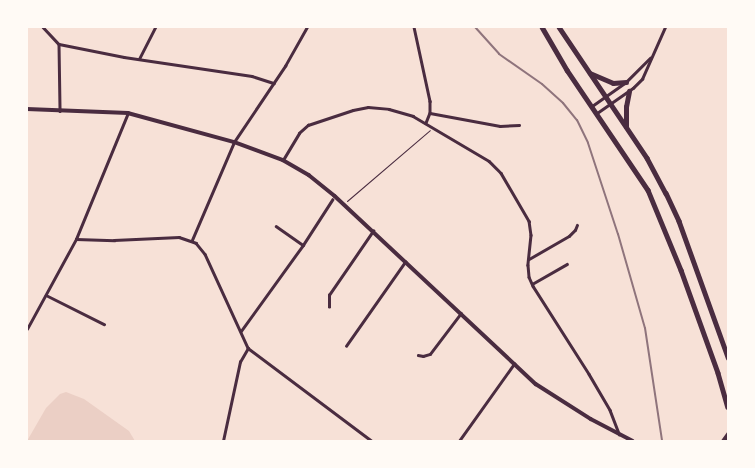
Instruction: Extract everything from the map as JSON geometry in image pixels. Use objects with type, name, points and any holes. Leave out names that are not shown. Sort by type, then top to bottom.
[{"type":"main road","points":[[542,27],[567,70],[642,178],[660,214],[718,373],[728,407]]},
{"type":"main road","points":[[559,27],[647,158],[666,193],[679,221],[728,357]]},
{"type":"main road","points":[[589,72],[606,81],[617,83],[626,82]]},
{"type":"main road","points":[[626,128],[626,107],[629,91]]},
{"type":"main road","points":[[723,441],[728,434]]},
{"type":"street","points":[[43,27],[59,44],[139,59],[219,70],[252,76],[274,83]]},
{"type":"street","points":[[139,59],[155,27]]},
{"type":"street","points":[[192,240],[234,142],[274,83],[307,27]]},
{"type":"street","points":[[414,27],[430,101],[430,113],[426,123]]},
{"type":"street","points":[[597,113],[629,91],[642,79],[665,27]]},
{"type":"street","points":[[59,44],[60,112]]},
{"type":"street","points":[[592,106],[626,82],[651,56]]},
{"type":"street","points":[[283,160],[299,133],[308,125],[353,110],[374,107],[405,113],[426,123],[489,160],[501,173],[529,221],[531,235],[528,260],[529,277],[532,284],[610,410],[619,434]]},
{"type":"street","points":[[27,110],[60,112],[128,112],[234,142],[283,160],[309,175],[343,204],[514,364],[546,391],[632,441]]},
{"type":"street","points":[[27,329],[76,239],[128,112]]},
{"type":"street","points":[[430,113],[500,126],[519,125]]},
{"type":"street","points":[[240,331],[302,245],[332,200]]},
{"type":"street","points":[[528,260],[569,236],[575,230],[577,225]]},
{"type":"street","points":[[276,226],[302,245]]},
{"type":"street","points":[[329,307],[329,295],[373,231]]},
{"type":"street","points":[[76,239],[114,240],[179,237],[192,240],[201,247],[205,254],[248,348],[372,441]]},
{"type":"street","points":[[346,346],[406,262]]},
{"type":"street","points":[[532,284],[567,264]]},
{"type":"street","points":[[46,295],[104,324]]},
{"type":"street","points":[[418,355],[423,356],[430,354],[460,314]]},
{"type":"street","points":[[223,441],[240,362],[248,348]]},
{"type":"street","points":[[459,441],[514,364]]},
{"type":"path","points":[[343,204],[433,127]]},
{"type":"shaded area","points":[[66,392],[84,399],[129,431],[135,441],[27,441],[46,408],[60,394]]},
{"type":"railway","points":[[475,27],[499,54],[542,84],[563,103],[577,120],[588,143],[618,234],[645,328],[662,441]]}]
